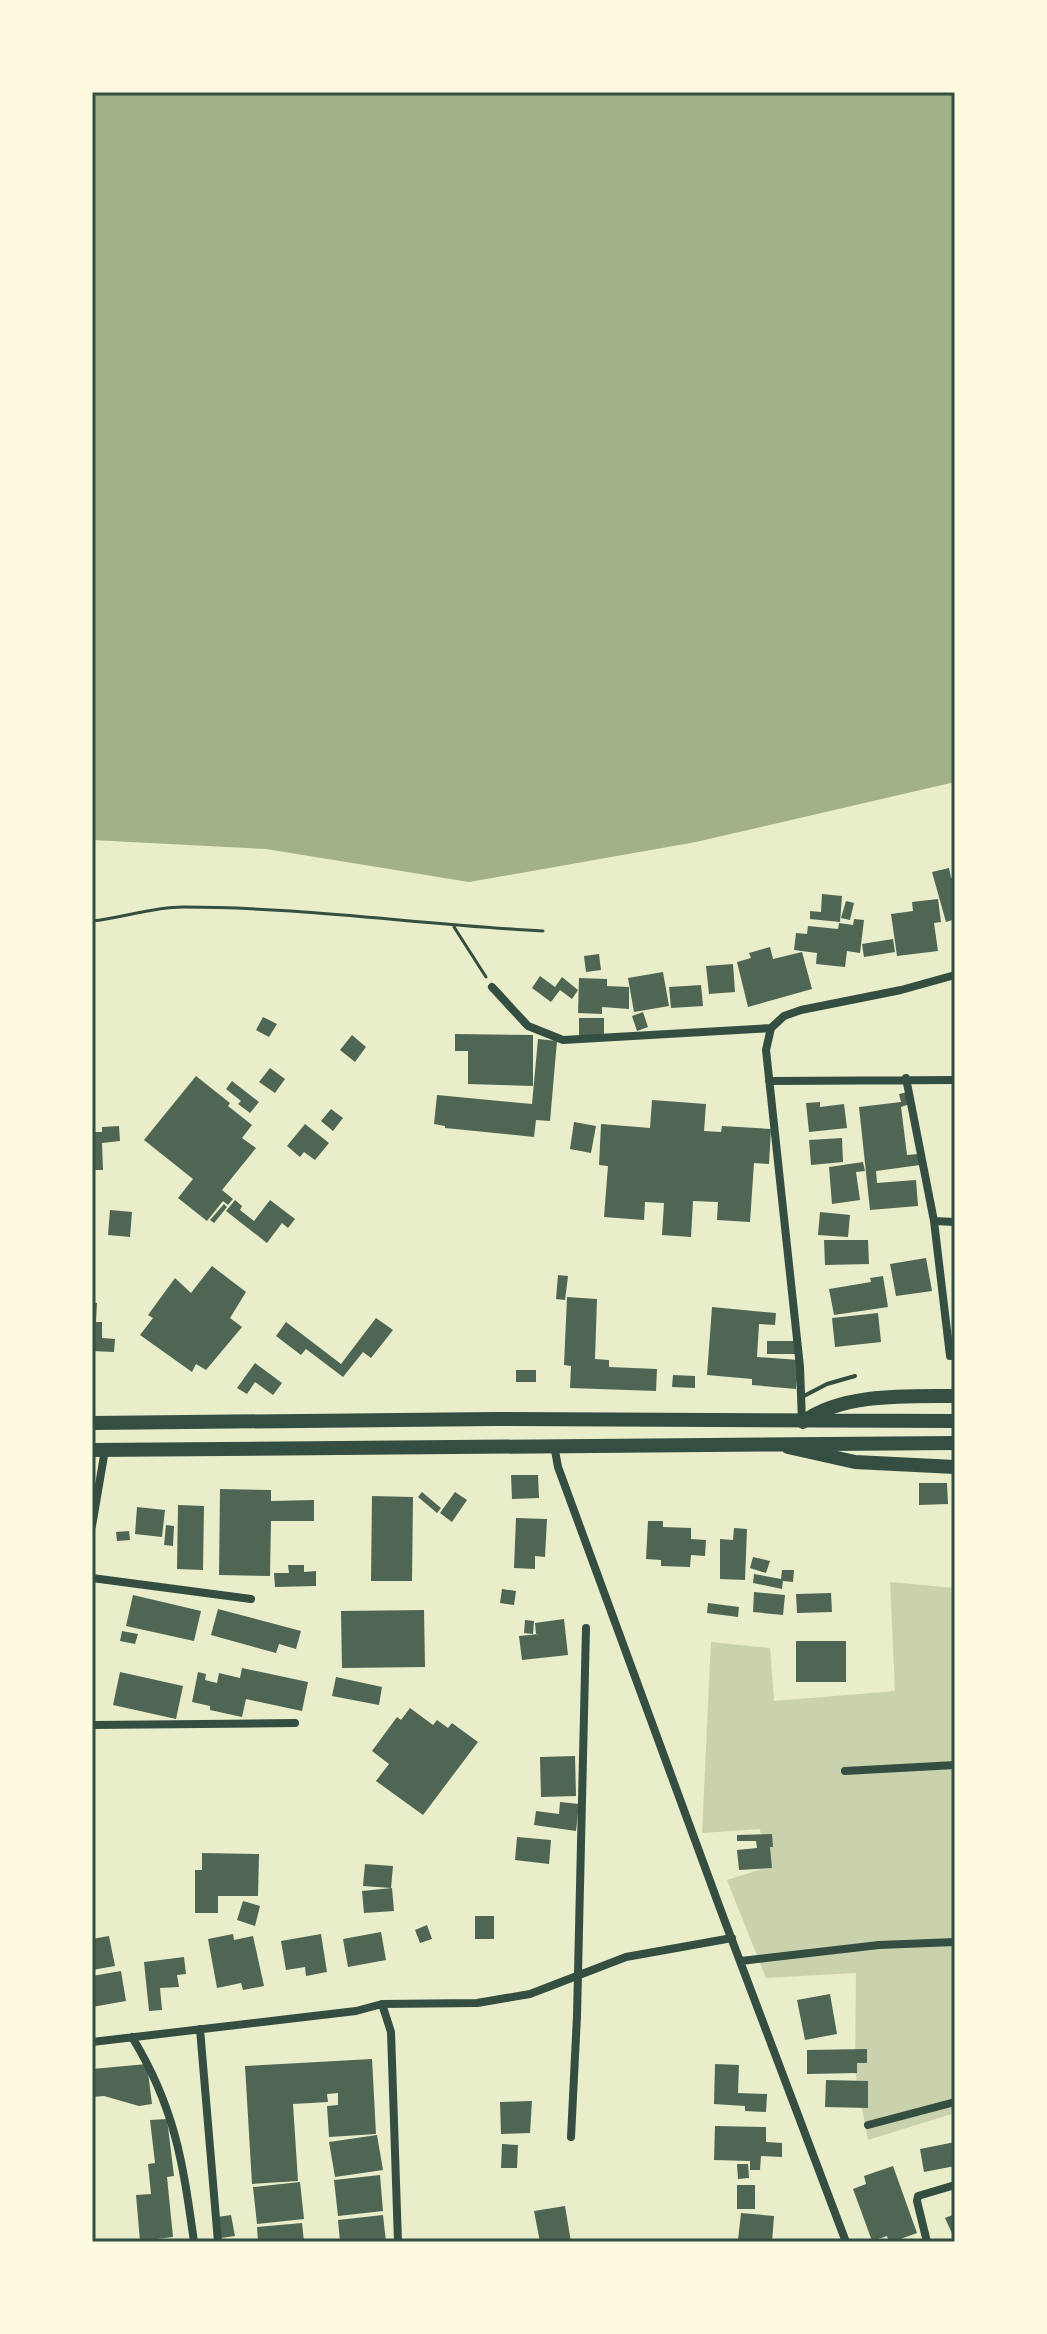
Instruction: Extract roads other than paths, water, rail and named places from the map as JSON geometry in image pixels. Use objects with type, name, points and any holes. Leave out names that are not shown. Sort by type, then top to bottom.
[{"type":"main road","points":[[802,1422],[819,1410],[851,1402],[955,1396]]},
{"type":"main road","points":[[92,1423],[495,1419],[955,1421]]},
{"type":"main road","points":[[772,1443],[809,1454],[855,1462],[955,1467]]},
{"type":"main road","points":[[98,1450],[955,1443]]},
{"type":"street","points":[[802,1422],[766,1050],[771,1028],[784,1016],[801,1010],[901,990],[955,975]]},
{"type":"street","points":[[492,987],[528,1026],[563,1040],[771,1028]]},
{"type":"street","points":[[906,1078],[934,1221],[950,1356]]},
{"type":"street","points":[[769,1081],[955,1080]]},
{"type":"street","points":[[934,1221],[955,1222]]},
{"type":"street","points":[[554,1445],[558,1467],[846,2242]]},
{"type":"street","points":[[92,1526],[98,1450]]},
{"type":"street","points":[[92,1578],[251,1599]]},
{"type":"street","points":[[571,2137],[586,1628]]},
{"type":"street","points":[[92,1725],[295,1723]]},
{"type":"street","points":[[845,1771],[955,1765]]},
{"type":"street","points":[[92,2042],[356,2011],[382,2004],[477,2003],[530,1994],[578,1973],[654,1950],[732,1938]]},
{"type":"street","points":[[741,1961],[879,1945],[955,1942]]},
{"type":"street","points":[[382,2004],[391,2032],[398,2242]]},
{"type":"street","points":[[200,2029],[218,2242]]},
{"type":"street","points":[[132,2037],[158,2083],[176,2131],[194,2242]]},
{"type":"street","points":[[868,2125],[955,2102]]},
{"type":"street","points":[[927,2242],[917,2199],[923,2193],[955,2185]]},
{"type":"lane","points":[[801,1397],[827,1384],[855,1376]]}]
